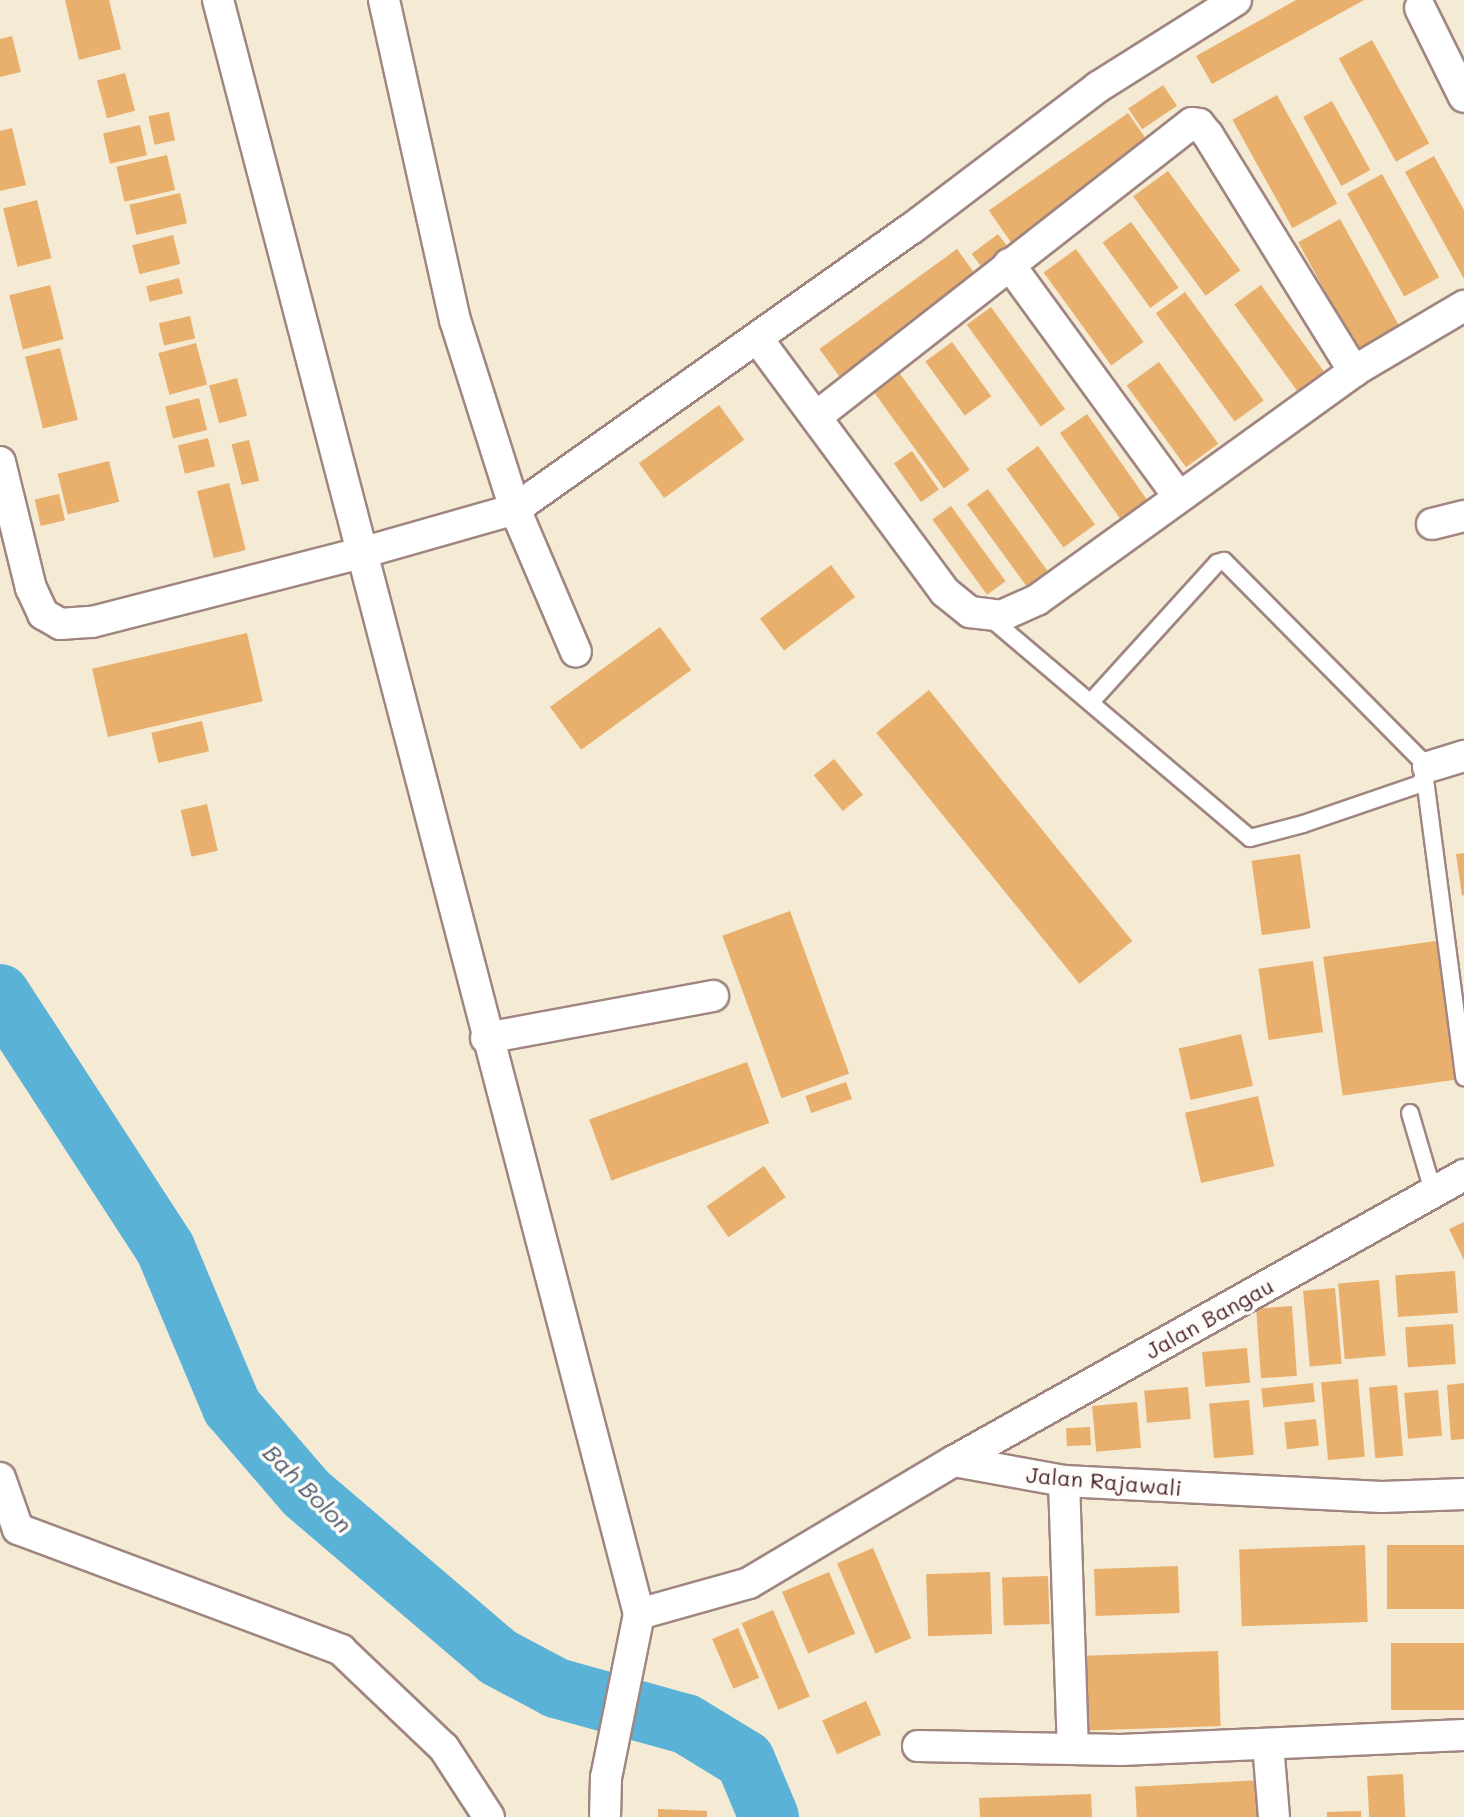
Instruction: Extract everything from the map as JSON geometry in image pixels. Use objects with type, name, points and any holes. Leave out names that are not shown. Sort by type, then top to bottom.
[{"type":"street","points":[[218,0],[486,1038],[639,1614],[606,1777],[605,1817]]},
{"type":"street","points":[[384,0],[455,320],[515,509],[576,652]]},
{"type":"street","points":[[0,462],[31,588],[43,614],[60,624],[92,622],[361,553],[515,509],[911,229],[1098,87],[1236,0]]},
{"type":"street","points":[[1420,8],[1464,97]]},
{"type":"street","points":[[817,416],[1192,123],[1199,124],[1354,371]]},
{"type":"street","points":[[1009,264],[1179,497]]},
{"type":"street","points":[[757,338],[945,592],[970,612],[1001,616],[1037,600],[1354,371],[1464,306]]},
{"type":"street","points":[[1432,524],[1464,516]]},
{"type":"street","points":[[1426,773],[1464,756]]},
{"type":"street","points":[[486,1038],[713,996]]},
{"type":"street","name":"Jalan Bangau","points":[[954,1461],[1464,1175]]},
{"type":"street","points":[[639,1614],[749,1583],[954,1461]]},
{"type":"street","name":"Jalan Rajawali","points":[[954,1461],[1064,1481],[1382,1497],[1464,1494]]},
{"type":"street","points":[[0,1478],[9,1533],[341,1650],[444,1748],[489,1817]]},
{"type":"street","points":[[1064,1481],[1073,1748]]},
{"type":"street","points":[[918,1746],[1121,1750],[1464,1735]]},
{"type":"street","points":[[1268,1744],[1274,1817]]},
{"type":"lane","points":[[1091,702],[1217,563],[1224,561],[1426,773],[1464,1077]]},
{"type":"lane","points":[[986,614],[1250,838],[1303,824],[1420,784],[1426,773]]},
{"type":"lane","points":[[1410,1113],[1433,1191]]},
{"type":"building","points":[[65,0],[109,0],[121,49],[79,60]]},
{"type":"building","points":[[1296,0],[1364,0],[1212,84],[1196,56]]},
{"type":"building","points":[[12,36],[21,72],[0,77],[0,39]]},
{"type":"building","points":[[1372,40],[1429,143],[1396,162],[1339,58]]},
{"type":"building","points":[[125,73],[135,111],[107,118],[97,81]]},
{"type":"building","points":[[1163,85],[1177,106],[1142,129],[1128,108]]},
{"type":"building","points":[[1277,95],[1337,203],[1293,228],[1232,120]]},
{"type":"building","points":[[1332,101],[1370,170],[1341,186],[1303,117]]},
{"type":"building","points":[[169,112],[175,140],[154,145],[148,116]]},
{"type":"building","points":[[1128,113],[1151,146],[1012,243],[989,211]]},
{"type":"building","points":[[140,125],[147,155],[110,164],[103,134]]},
{"type":"building","points":[[12,128],[26,185],[0,191],[0,131]]},
{"type":"building","points":[[167,155],[175,190],[124,202],[116,167]]},
{"type":"building","points":[[1434,156],[1464,210],[1464,279],[1405,172]]},
{"type":"building","points":[[1168,171],[1240,271],[1206,296],[1133,196]]},
{"type":"building","points":[[1382,174],[1439,277],[1404,297],[1347,193]]},
{"type":"building","points":[[180,193],[187,223],[136,235],[129,205]]},
{"type":"building","points":[[37,200],[52,258],[18,267],[3,208]]},
{"type":"building","points":[[1340,219],[1401,329],[1359,352],[1298,242]]},
{"type":"building","points":[[1131,222],[1179,288],[1150,308],[1103,243]]},
{"type":"building","points":[[998,234],[1011,251],[984,271],[972,254]]},
{"type":"building","points":[[173,235],[180,264],[140,274],[132,245]]},
{"type":"building","points":[[957,249],[980,281],[842,380],[819,349]]},
{"type":"building","points":[[1076,249],[1144,342],[1111,366],[1044,273]]},
{"type":"building","points":[[179,278],[183,294],[150,302],[146,286]]},
{"type":"building","points":[[50,285],[64,339],[23,349],[9,295]]},
{"type":"building","points":[[1261,285],[1327,376],[1300,395],[1234,304]]},
{"type":"building","points":[[1185,292],[1264,400],[1235,422],[1156,313]]},
{"type":"building","points":[[991,307],[1065,409],[1041,427],[967,325]]},
{"type":"building","points":[[190,316],[195,338],[164,346],[159,323]]},
{"type":"building","points":[[952,342],[991,396],[965,416],[925,361]]},
{"type":"building","points":[[196,343],[207,385],[169,395],[158,353]]},
{"type":"building","points":[[60,348],[78,420],[43,429],[25,357]]},
{"type":"building","points":[[1159,362],[1218,444],[1186,467],[1127,386]]},
{"type":"building","points":[[898,371],[970,470],[944,489],[872,390]]},
{"type":"building","points":[[237,378],[247,416],[219,423],[209,386]]},
{"type":"building","points":[[199,398],[207,430],[173,438],[165,406]]},
{"type":"building","points":[[719,405],[744,440],[664,498],[639,463]]},
{"type":"building","points":[[1087,414],[1148,502],[1121,521],[1060,433]]},
{"type":"building","points":[[208,438],[215,466],[185,474],[178,445]]},
{"type":"building","points":[[249,440],[259,481],[242,485],[232,444]]},
{"type":"building","points":[[1038,446],[1095,524],[1063,547],[1006,469]]},
{"type":"building","points":[[912,451],[939,490],[921,502],[894,464]]},
{"type":"building","points":[[109,461],[119,502],[68,515],[58,474]]},
{"type":"building","points":[[229,483],[246,550],[214,558],[197,491]]},
{"type":"building","points":[[988,489],[1048,572],[1027,587],[967,504]]},
{"type":"building","points":[[59,494],[65,520],[41,526],[35,500]]},
{"type":"building","points":[[951,506],[1006,581],[987,595],[932,520]]},
{"type":"building","points":[[831,565],[855,597],[784,651],[760,619]]},
{"type":"building","points":[[660,627],[691,670],[581,750],[550,707]]},
{"type":"building","points":[[247,633],[263,701],[108,737],[92,669]]},
{"type":"building","points":[[929,690],[1132,941],[1079,984],[876,733]]},
{"type":"building","points":[[202,721],[209,751],[158,763],[151,733]]},
{"type":"building","points":[[834,759],[863,795],[843,811],[814,775]]},
{"type":"building","points":[[207,804],[218,851],[191,857],[181,810]]},
{"type":"building","points":[[1464,853],[1464,895],[1462,896],[1456,854]]},
{"type":"building","points":[[1300,854],[1310,928],[1262,935],[1251,861]]},
{"type":"building","points":[[790,911],[849,1074],[782,1098],[722,936]]},
{"type":"building","points":[[1443,940],[1462,1079],[1343,1095],[1323,957]]},
{"type":"building","points":[[1313,961],[1323,1032],[1269,1040],[1259,969]]},
{"type":"building","points":[[1241,1034],[1253,1086],[1191,1100],[1179,1048]]},
{"type":"building","points":[[747,1062],[769,1123],[611,1181],[589,1119]]},
{"type":"building","points":[[846,1082],[852,1099],[811,1113],[805,1096]]},
{"type":"building","points":[[1258,1096],[1274,1166],[1201,1183],[1185,1113]]},
{"type":"building","points":[[764,1166],[786,1197],[728,1237],[707,1206]]},
{"type":"building","points":[[1464,1222],[1464,1260],[1449,1229]]},
{"type":"building","points":[[1455,1271],[1458,1313],[1398,1317],[1395,1275]]},
{"type":"building","points":[[1379,1280],[1386,1356],[1345,1359],[1338,1284]]},
{"type":"building","points":[[1335,1288],[1342,1364],[1310,1366],[1303,1291]]},
{"type":"building","points":[[1292,1306],[1297,1376],[1261,1378],[1256,1309]]},
{"type":"building","points":[[1453,1324],[1456,1364],[1408,1367],[1405,1327]]},
{"type":"building","points":[[1247,1348],[1250,1383],[1205,1387],[1202,1352]]},
{"type":"building","points":[[1358,1379],[1365,1457],[1328,1460],[1321,1382]]},
{"type":"building","points":[[1313,1383],[1315,1402],[1263,1407],[1261,1388]]},
{"type":"building","points":[[1464,1383],[1464,1439],[1451,1440],[1447,1385]]},
{"type":"building","points":[[1397,1385],[1403,1456],[1375,1458],[1369,1387]]},
{"type":"building","points":[[1188,1387],[1191,1419],[1147,1423],[1144,1391]]},
{"type":"building","points":[[1438,1390],[1442,1436],[1408,1439],[1404,1393]]},
{"type":"building","points":[[1249,1400],[1254,1455],[1214,1458],[1209,1403]]},
{"type":"building","points":[[1137,1402],[1141,1448],[1096,1452],[1092,1406]]},
{"type":"building","points":[[1316,1419],[1319,1446],[1287,1449],[1284,1422]]},
{"type":"building","points":[[1090,1427],[1091,1445],[1067,1446],[1066,1428]]},
{"type":"building","points":[[1365,1545],[1368,1622],[1242,1626],[1239,1549]]},
{"type":"building","points":[[1387,1545],[1464,1545],[1464,1609],[1387,1609]]},
{"type":"building","points":[[873,1548],[911,1638],[875,1653],[837,1563]]},
{"type":"building","points":[[1178,1566],[1180,1613],[1096,1616],[1094,1569]]},
{"type":"building","points":[[829,1572],[855,1634],[808,1654],[782,1592]]},
{"type":"building","points":[[990,1572],[992,1634],[928,1636],[926,1574]]},
{"type":"building","points":[[1048,1576],[1050,1624],[1004,1626],[1002,1578]]},
{"type":"building","points":[[773,1610],[810,1697],[778,1710],[742,1623]]},
{"type":"building","points":[[738,1628],[759,1678],[733,1689],[712,1639]]},
{"type":"building","points":[[1391,1643],[1464,1643],[1464,1710],[1391,1710]]},
{"type":"building","points":[[1218,1651],[1221,1726],[1088,1731],[1085,1656]]},
{"type":"building","points":[[866,1701],[881,1735],[837,1754],[822,1721]]},
{"type":"building","points":[[1403,1774],[1405,1817],[1369,1817],[1367,1776]]},
{"type":"building","points":[[1262,1780],[1264,1817],[1137,1817],[1135,1787]]},
{"type":"building","points":[[1091,1794],[1092,1817],[980,1817],[979,1798]]},
{"type":"building","points":[[658,1809],[707,1811],[707,1817],[658,1817]]},
{"type":"building","points":[[1361,1811],[1361,1817],[1327,1817],[1327,1812]]},
{"type":"waterway","name":"Bah Bolon","points":[[0,994],[165,1248],[232,1407],[306,1493],[498,1657],[556,1688],[686,1724],[745,1760],[769,1817]]}]
